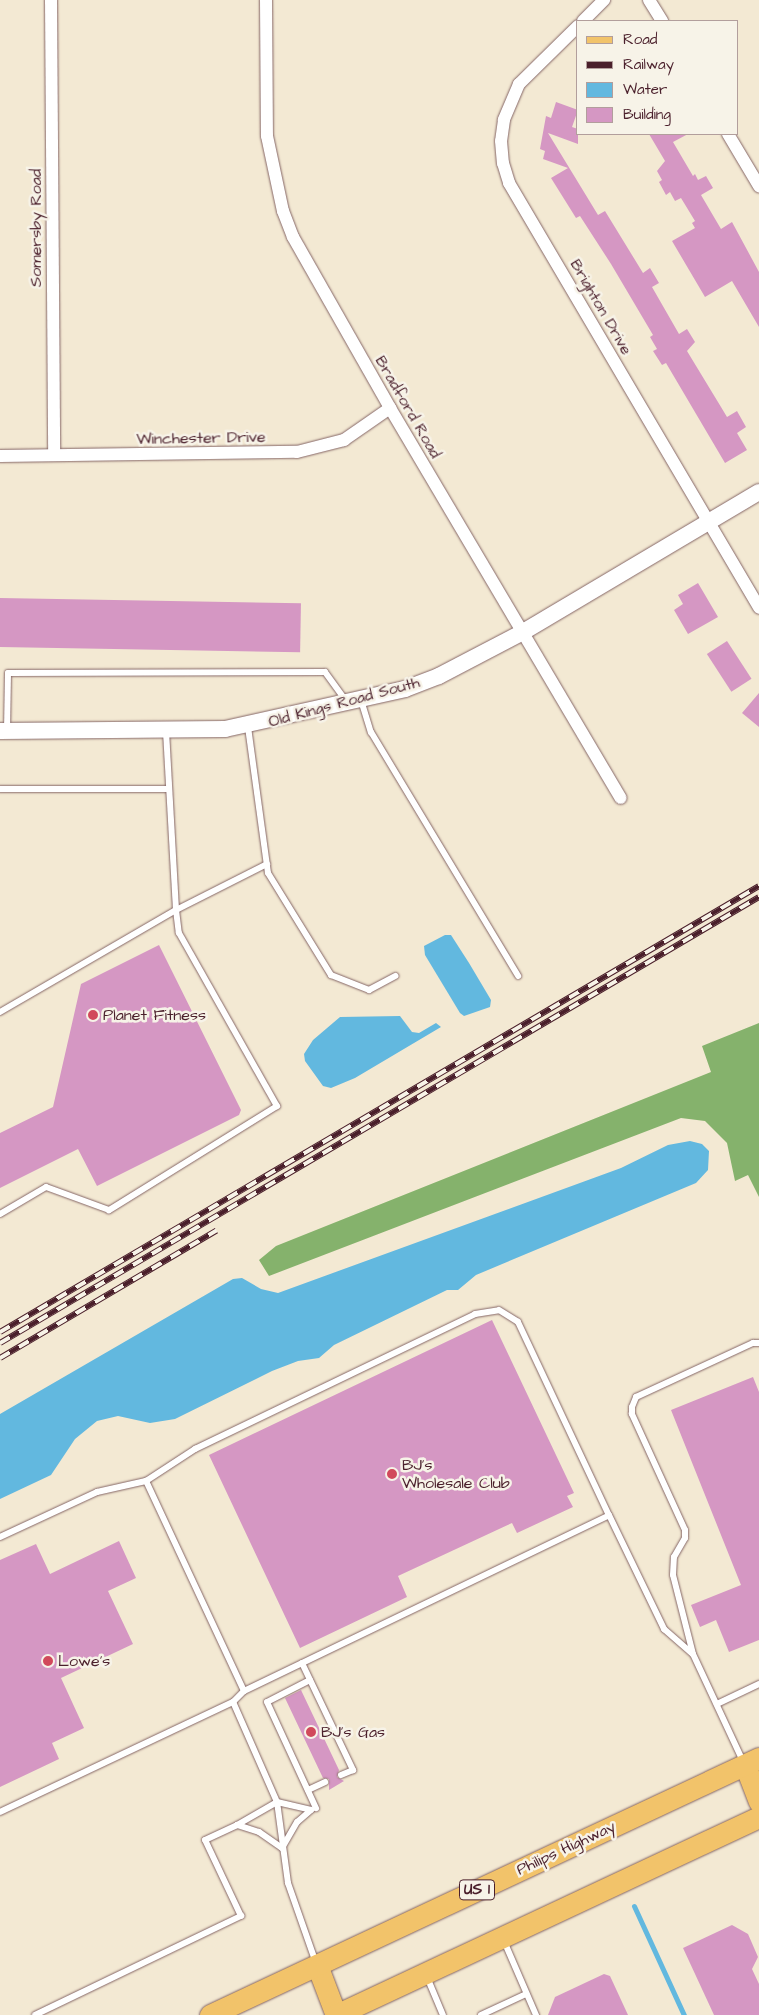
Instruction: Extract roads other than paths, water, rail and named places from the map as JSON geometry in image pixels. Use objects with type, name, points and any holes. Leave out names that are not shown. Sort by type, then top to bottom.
[{"type":"main road","points":[[752,1761],[759,1801]]},
{"type":"main road","name":"Philips Highway","points":[[210,2015],[752,1761]]},
{"type":"main road","points":[[317,1965],[336,2015],[759,1817]]},
{"type":"street","name":"Somersby Road","points":[[51,0],[54,455]]},
{"type":"street","name":"Bradford Road","points":[[266,0],[267,136],[283,211],[306,264],[621,798]]},
{"type":"street","points":[[584,20],[604,0]]},
{"type":"street","points":[[649,0],[661,20]]},
{"type":"street","name":"Brighton Drive","points":[[576,28],[519,84],[504,120],[501,140],[503,163],[509,183],[759,608]]},
{"type":"street","points":[[729,135],[759,186]]},
{"type":"street","name":"Winchester Drive","points":[[0,456],[297,452],[344,440],[390,408]]},
{"type":"street","name":"Old Kings Road South","points":[[3,731],[166,731],[248,727],[354,702],[439,676],[523,632],[759,492]]},
{"type":"lane","points":[[3,731],[8,673],[325,672],[354,702],[518,976]]},
{"type":"lane","points":[[248,727],[268,873],[331,975],[369,990],[395,976]]},
{"type":"lane","points":[[0,1214],[46,1187],[109,1210],[277,1106],[180,933],[176,910],[166,731]]},
{"type":"lane","points":[[0,789],[169,789]]},
{"type":"lane","points":[[0,1012],[176,910],[267,864]]},
{"type":"lane","points":[[0,1537],[97,1492],[146,1481],[195,1449],[440,1330],[475,1314],[500,1310],[518,1322],[664,1629],[693,1654]]},
{"type":"lane","points":[[752,1761],[717,1704],[693,1654],[673,1575],[674,1557],[685,1538],[685,1530],[632,1414],[632,1407],[636,1398],[753,1343],[759,1343]]},
{"type":"lane","points":[[146,1481],[244,1690]]},
{"type":"lane","points":[[0,1812],[233,1702],[244,1690],[609,1515]]},
{"type":"lane","points":[[302,1663],[353,1770],[341,1775]]},
{"type":"lane","points":[[310,1680],[267,1702],[316,1808]]},
{"type":"lane","points":[[717,1704],[759,1684]]},
{"type":"lane","points":[[233,1702],[277,1802],[288,1883],[317,1965]]},
{"type":"lane","points":[[308,1790],[325,1782]]},
{"type":"lane","points":[[35,2015],[241,1916],[206,1840],[238,1825],[277,1802],[311,1810],[296,1822],[282,1848]]},
{"type":"lane","points":[[238,1825],[259,1832],[282,1848]]},
{"type":"lane","points":[[502,1937],[536,2015]]},
{"type":"lane","points":[[425,1973],[443,2015]]},
{"type":"lane","points":[[481,2015],[526,1994]]},
{"type":"water","points":[[445,935],[451,935],[469,963],[491,1000],[490,1007],[464,1016],[460,1013],[425,955],[424,946]]},
{"type":"water","points":[[400,1016],[412,1032],[419,1033],[436,1023],[441,1027],[355,1078],[331,1088],[323,1086],[305,1061],[304,1054],[313,1040],[340,1017]]},
{"type":"water","points":[[690,1141],[702,1144],[709,1151],[708,1170],[696,1183],[476,1275],[458,1290],[447,1290],[334,1345],[319,1358],[298,1361],[272,1371],[175,1419],[150,1423],[118,1416],[97,1421],[75,1439],[51,1475],[0,1499],[0,1414],[233,1279],[242,1278],[261,1289],[278,1293],[621,1168],[668,1145]]},
{"type":"waterway","points":[[634,1906],[684,2015]]},
{"type":"railway","points":[[0,1332],[759,886]]},
{"type":"railway","points":[[0,1343],[759,897]]},
{"type":"railway","points":[[0,1358],[216,1231]]},
{"type":"place","name":"Planet Fitness","points":[[93,1015]]},
{"type":"place","name":"BJ's Wholesale Club","points":[[392,1474]]},
{"type":"place","name":"Lowe's","points":[[48,1661]]},
{"type":"place","name":"BJ's Gas","points":[[311,1732]]}]
